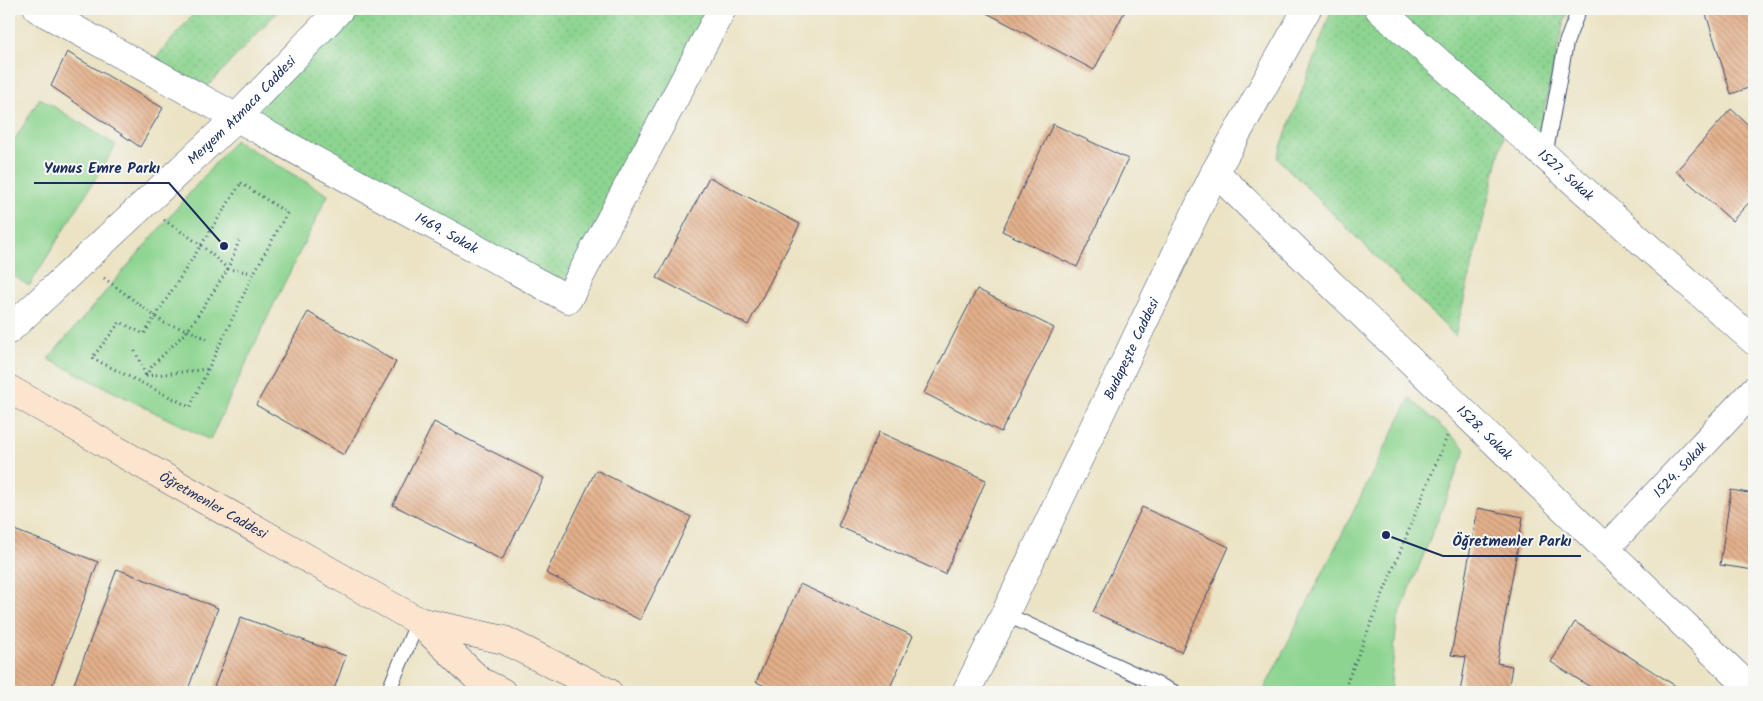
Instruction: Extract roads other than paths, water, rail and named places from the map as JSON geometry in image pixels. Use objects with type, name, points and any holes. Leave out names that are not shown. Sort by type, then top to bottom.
[{"type":"main road","name":"Öğretmenler Caddesi","points":[[9,389],[418,621],[480,681],[502,692]]},
{"type":"main road","name":"Öğretmenler Caddesi","points":[[418,621],[504,640],[608,692]]},
{"type":"street","name":"1469. Sokak","points":[[38,9],[568,299],[722,9]]},
{"type":"street","name":"Meryem Atmaca Caddesi","points":[[9,330],[236,118],[340,9]]},
{"type":"street","name":"1527. Sokak","points":[[1379,9],[1754,341]]},
{"type":"street","name":"Budapeşte Caddesi","points":[[966,692],[1215,172],[1298,13]]},
{"type":"street","name":"1528. Sokak","points":[[1215,172],[1754,692]]},
{"type":"street","name":"1524. Sokak","points":[[1605,549],[1754,390]]},
{"type":"lane","points":[[1545,156],[1566,43],[1579,9]]},
{"type":"lane","points":[[1005,614],[1174,692]]},
{"type":"lane","points":[[388,692],[418,621]]},
{"type":"place","name":"Yunus Emre Parkı","points":[[224,246]]},
{"type":"place","name":"Öğretmenler Parkı","points":[[1386,535]]}]
